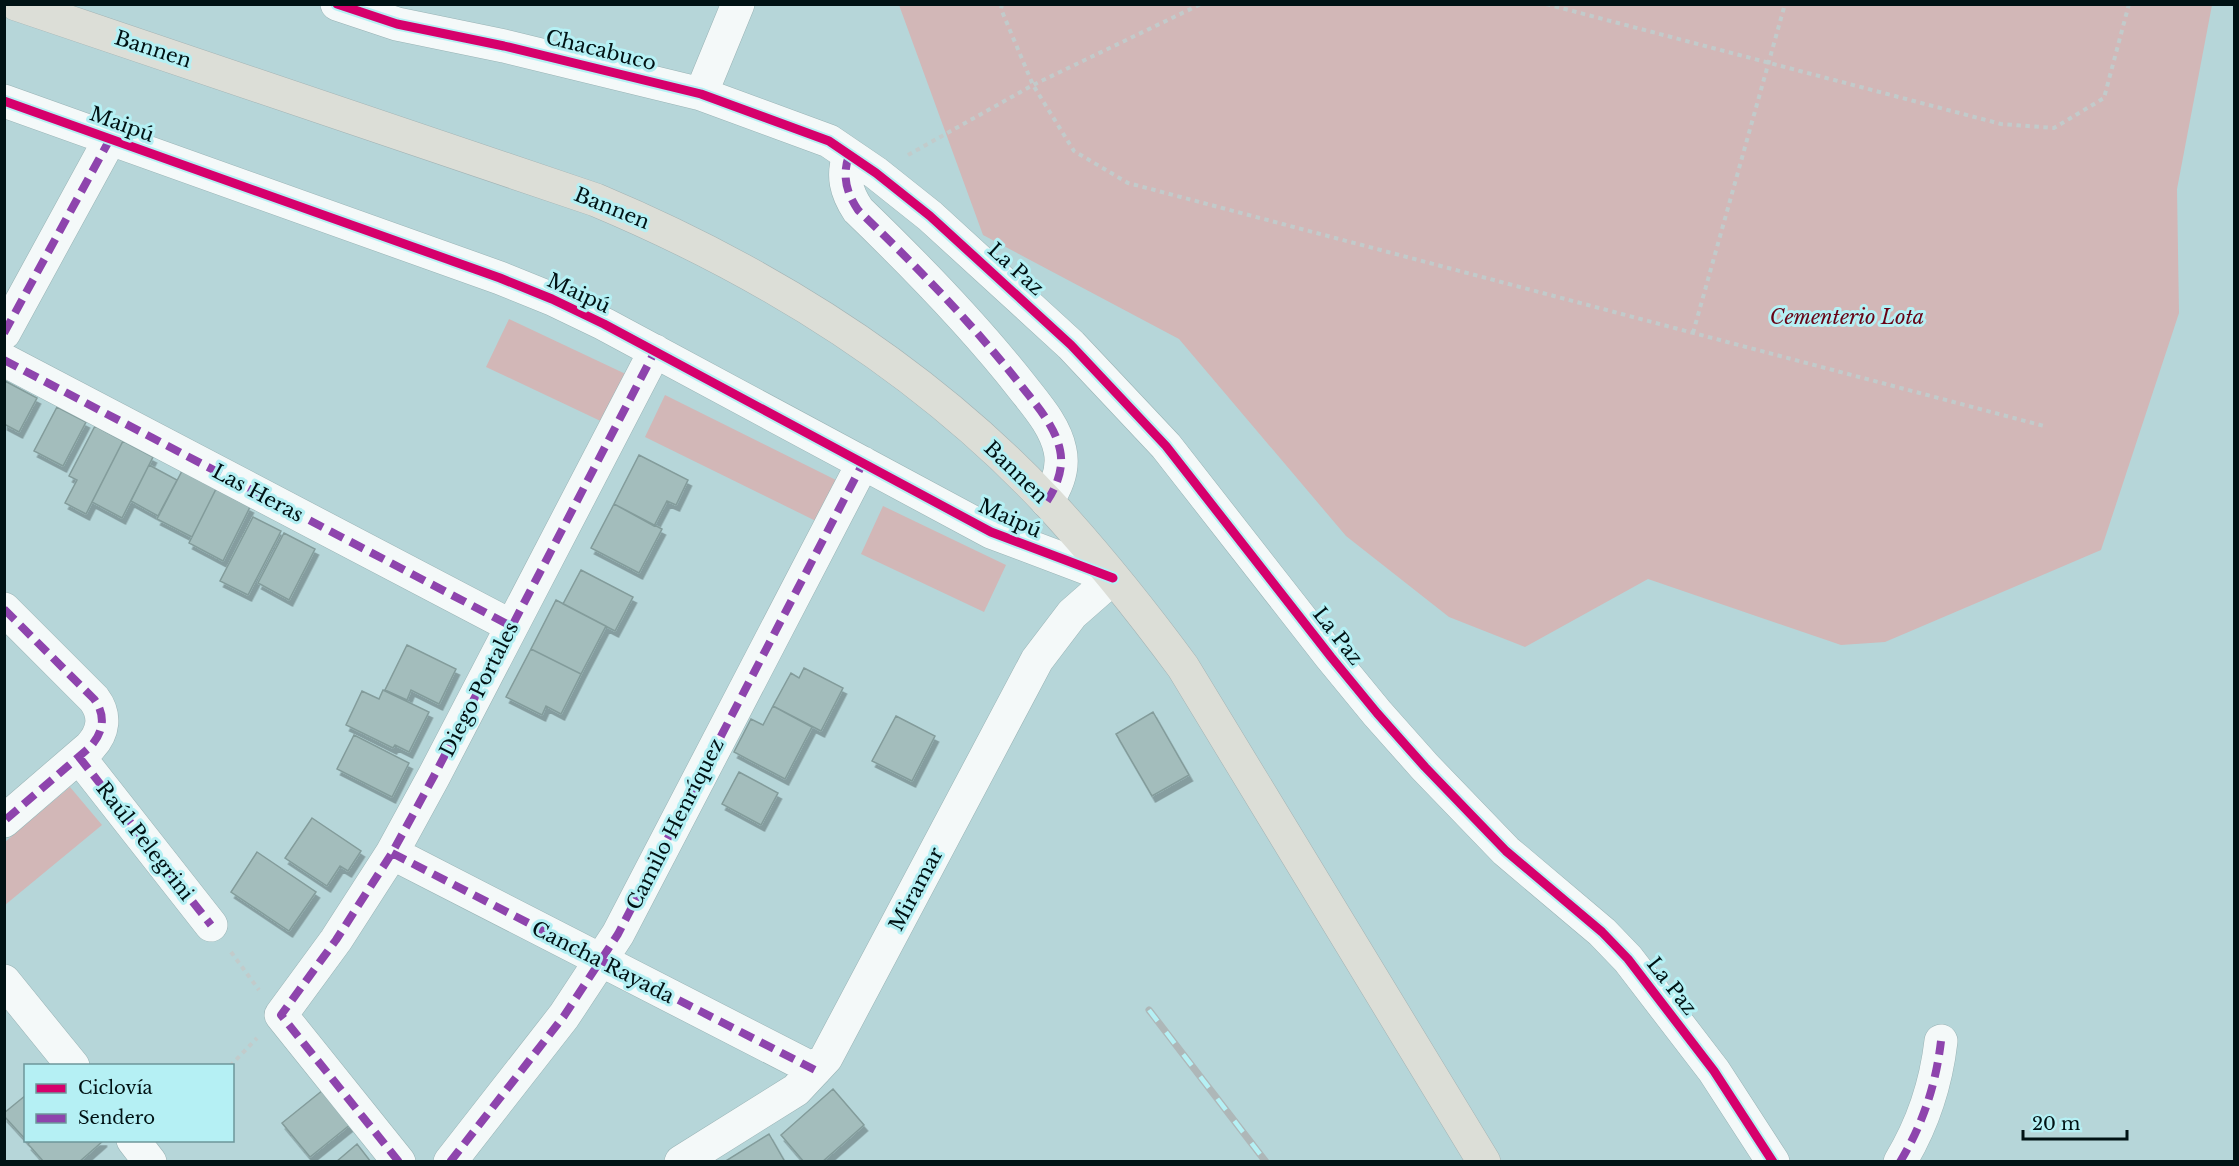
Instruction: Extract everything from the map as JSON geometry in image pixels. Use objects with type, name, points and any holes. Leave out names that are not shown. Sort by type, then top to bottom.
[{"type":"main road","name":"Bannen","points":[[16,4],[535,178],[606,204],[703,248],[780,290],[827,319],[907,376],[956,415],[1047,501],[1113,578]]},
{"type":"main road","points":[[1113,578],[1177,659],[1216,719],[1484,1161]]},
{"type":"street","name":"Chacabuco","points":[[336,4],[397,24],[504,46],[701,94],[829,141],[849,155]]},
{"type":"street","points":[[701,94],[738,4]]},
{"type":"street","name":"Maipú","points":[[4,101],[500,278],[562,304],[655,351],[991,532],[1113,578]]},
{"type":"street","points":[[4,333],[110,139]]},
{"type":"street","points":[[849,155],[845,167],[845,179],[850,199],[858,210],[932,284],[992,349],[1046,417],[1056,437],[1062,463],[1055,490],[1047,501]]},
{"type":"street","name":"La Paz","points":[[849,155],[930,216],[1027,303],[1120,395],[1166,446],[1331,657],[1425,767],[1506,851],[1602,932],[1628,959],[1714,1071],[1773,1161]]},
{"type":"street","name":"Diego Portales","points":[[271,1004],[336,940],[392,853],[655,351]]},
{"type":"street","name":"Las Heras","points":[[4,360],[511,626]]},
{"type":"street","name":"Camilo Henríquez","points":[[450,1161],[564,1016],[618,933],[863,462]]},
{"type":"street","name":"Miramar","points":[[681,1161],[774,1105],[796,1090],[815,1070],[834,1044],[1037,660],[1072,614],[1113,578]]},
{"type":"street","points":[[4,609],[99,706],[103,724],[96,741],[4,821]]},
{"type":"street","name":"Raúl Pelegrini","points":[[79,757],[211,925]]},
{"type":"street","name":"Cancha Rayada","points":[[392,853],[815,1070]]},
{"type":"street","points":[[4,981],[72,1064]]},
{"type":"street","points":[[271,1004],[399,1161]]},
{"type":"street","points":[[1900,1161],[1927,1110],[1938,1069],[1941,1041]]},
{"type":"street","points":[[136,1142],[150,1161]]},
{"type":"path","points":[[1002,4],[1001,9],[1033,85],[1074,151],[1128,183],[2044,426]]},
{"type":"path","points":[[876,174],[1033,85],[1201,4]]},
{"type":"path","points":[[1546,4],[2001,124],[2054,128],[2104,98],[2129,4]]},
{"type":"path","points":[[1693,333],[1785,4]]},
{"type":"path","points":[[211,925],[271,1004]]},
{"type":"green space","name":"Cementerio Lota","points":[[899,5],[2212,5],[2177,189],[2179,313],[2101,550],[1885,642],[1841,645],[1648,579],[1525,647],[1449,617],[1346,536],[1179,339],[983,235]]},
{"type":"green space","points":[[509,319],[632,377],[609,425],[486,367]]},
{"type":"green space","points":[[665,395],[842,483],[822,524],[645,437]]},
{"type":"green space","points":[[883,506],[1006,565],[984,612],[861,554]]},
{"type":"green space","points":[[70,787],[102,825],[5,905],[5,842]]},
{"type":"building","points":[[5,381],[37,398],[19,432],[4,424]]},
{"type":"building","points":[[57,407],[86,422],[63,466],[34,451]]},
{"type":"building","points":[[95,426],[123,441],[86,514],[65,503],[77,480],[69,476]]},
{"type":"building","points":[[123,441],[153,457],[122,518],[92,502]]},
{"type":"building","points":[[639,455],[688,480],[676,505],[667,501],[654,526],[614,504]]},
{"type":"building","points":[[149,465],[177,480],[158,516],[131,501]]},
{"type":"building","points":[[182,471],[216,489],[192,537],[157,519]]},
{"type":"building","points":[[216,489],[250,507],[223,561],[189,543]]},
{"type":"building","points":[[614,504],[662,529],[639,573],[591,548]]},
{"type":"building","points":[[253,517],[281,531],[248,595],[220,581]]},
{"type":"building","points":[[284,533],[315,549],[289,600],[258,583]]},
{"type":"building","points":[[581,570],[633,597],[615,631],[563,604]]},
{"type":"building","points":[[556,600],[606,626],[581,674],[531,649]]},
{"type":"building","points":[[407,645],[456,669],[439,704],[411,690],[407,700],[385,690]]},
{"type":"building","points":[[531,649],[581,674],[561,714],[546,706],[542,715],[506,697]]},
{"type":"building","points":[[804,668],[843,688],[821,731],[773,706],[791,673],[799,678]]},
{"type":"building","points":[[383,690],[429,712],[409,752],[395,745],[393,748],[346,725],[362,691],[379,699]]},
{"type":"building","points":[[773,706],[812,727],[785,779],[734,752],[751,719],[763,725]]},
{"type":"building","points":[[1153,712],[1189,775],[1152,796],[1116,734]]},
{"type":"building","points":[[896,716],[935,736],[912,781],[872,761]]},
{"type":"building","points":[[354,735],[409,763],[392,797],[337,769]]},
{"type":"building","points":[[739,772],[778,793],[761,825],[722,804]]},
{"type":"building","points":[[312,818],[361,851],[348,871],[340,866],[327,886],[285,858]]},
{"type":"building","points":[[257,852],[316,892],[289,931],[231,892]]},
{"type":"building","points":[[833,1089],[864,1125],[822,1162],[804,1162],[781,1135]]},
{"type":"building","points":[[323,1090],[351,1124],[310,1157],[282,1123]]},
{"type":"building","points":[[24,1097],[24,1138],[4,1116],[4,1113]]},
{"type":"building","points":[[769,1134],[785,1162],[724,1162]]},
{"type":"building","points":[[30,1142],[102,1142],[79,1162],[44,1162],[28,1144]]},
{"type":"building","points":[[357,1144],[371,1162],[336,1162]]},
{"type":"railway","points":[[1149,1010],[1266,1162]]},
{"type":"marked path","points":[[4,333],[110,139]]},
{"type":"marked path","points":[[849,155],[846,184],[858,210],[964,318],[1004,364],[1050,425],[1058,441],[1061,463],[1057,483],[1047,501]]},
{"type":"marked path","points":[[399,1162],[281,1015],[336,940],[392,853],[655,351]]},
{"type":"marked path","points":[[4,360],[511,626]]},
{"type":"marked path","points":[[450,1162],[564,1016],[618,934],[863,463]]},
{"type":"marked path","points":[[4,609],[94,699],[102,717],[101,729],[90,747],[4,821]]},
{"type":"marked path","points":[[79,757],[211,925]]},
{"type":"marked path","points":[[392,853],[815,1070]]},
{"type":"marked path","points":[[1900,1162],[1927,1103],[1936,1073],[1941,1041]]},
{"type":"cycle path","points":[[337,4],[397,24],[504,46],[701,94],[829,141],[876,173],[930,216],[1071,345],[1166,446],[1331,657],[1425,767],[1506,851],[1602,932],[1628,959],[1714,1071],[1773,1162]]},
{"type":"cycle path","points":[[4,101],[500,278],[552,299],[604,324],[991,532],[1113,578]]}]
